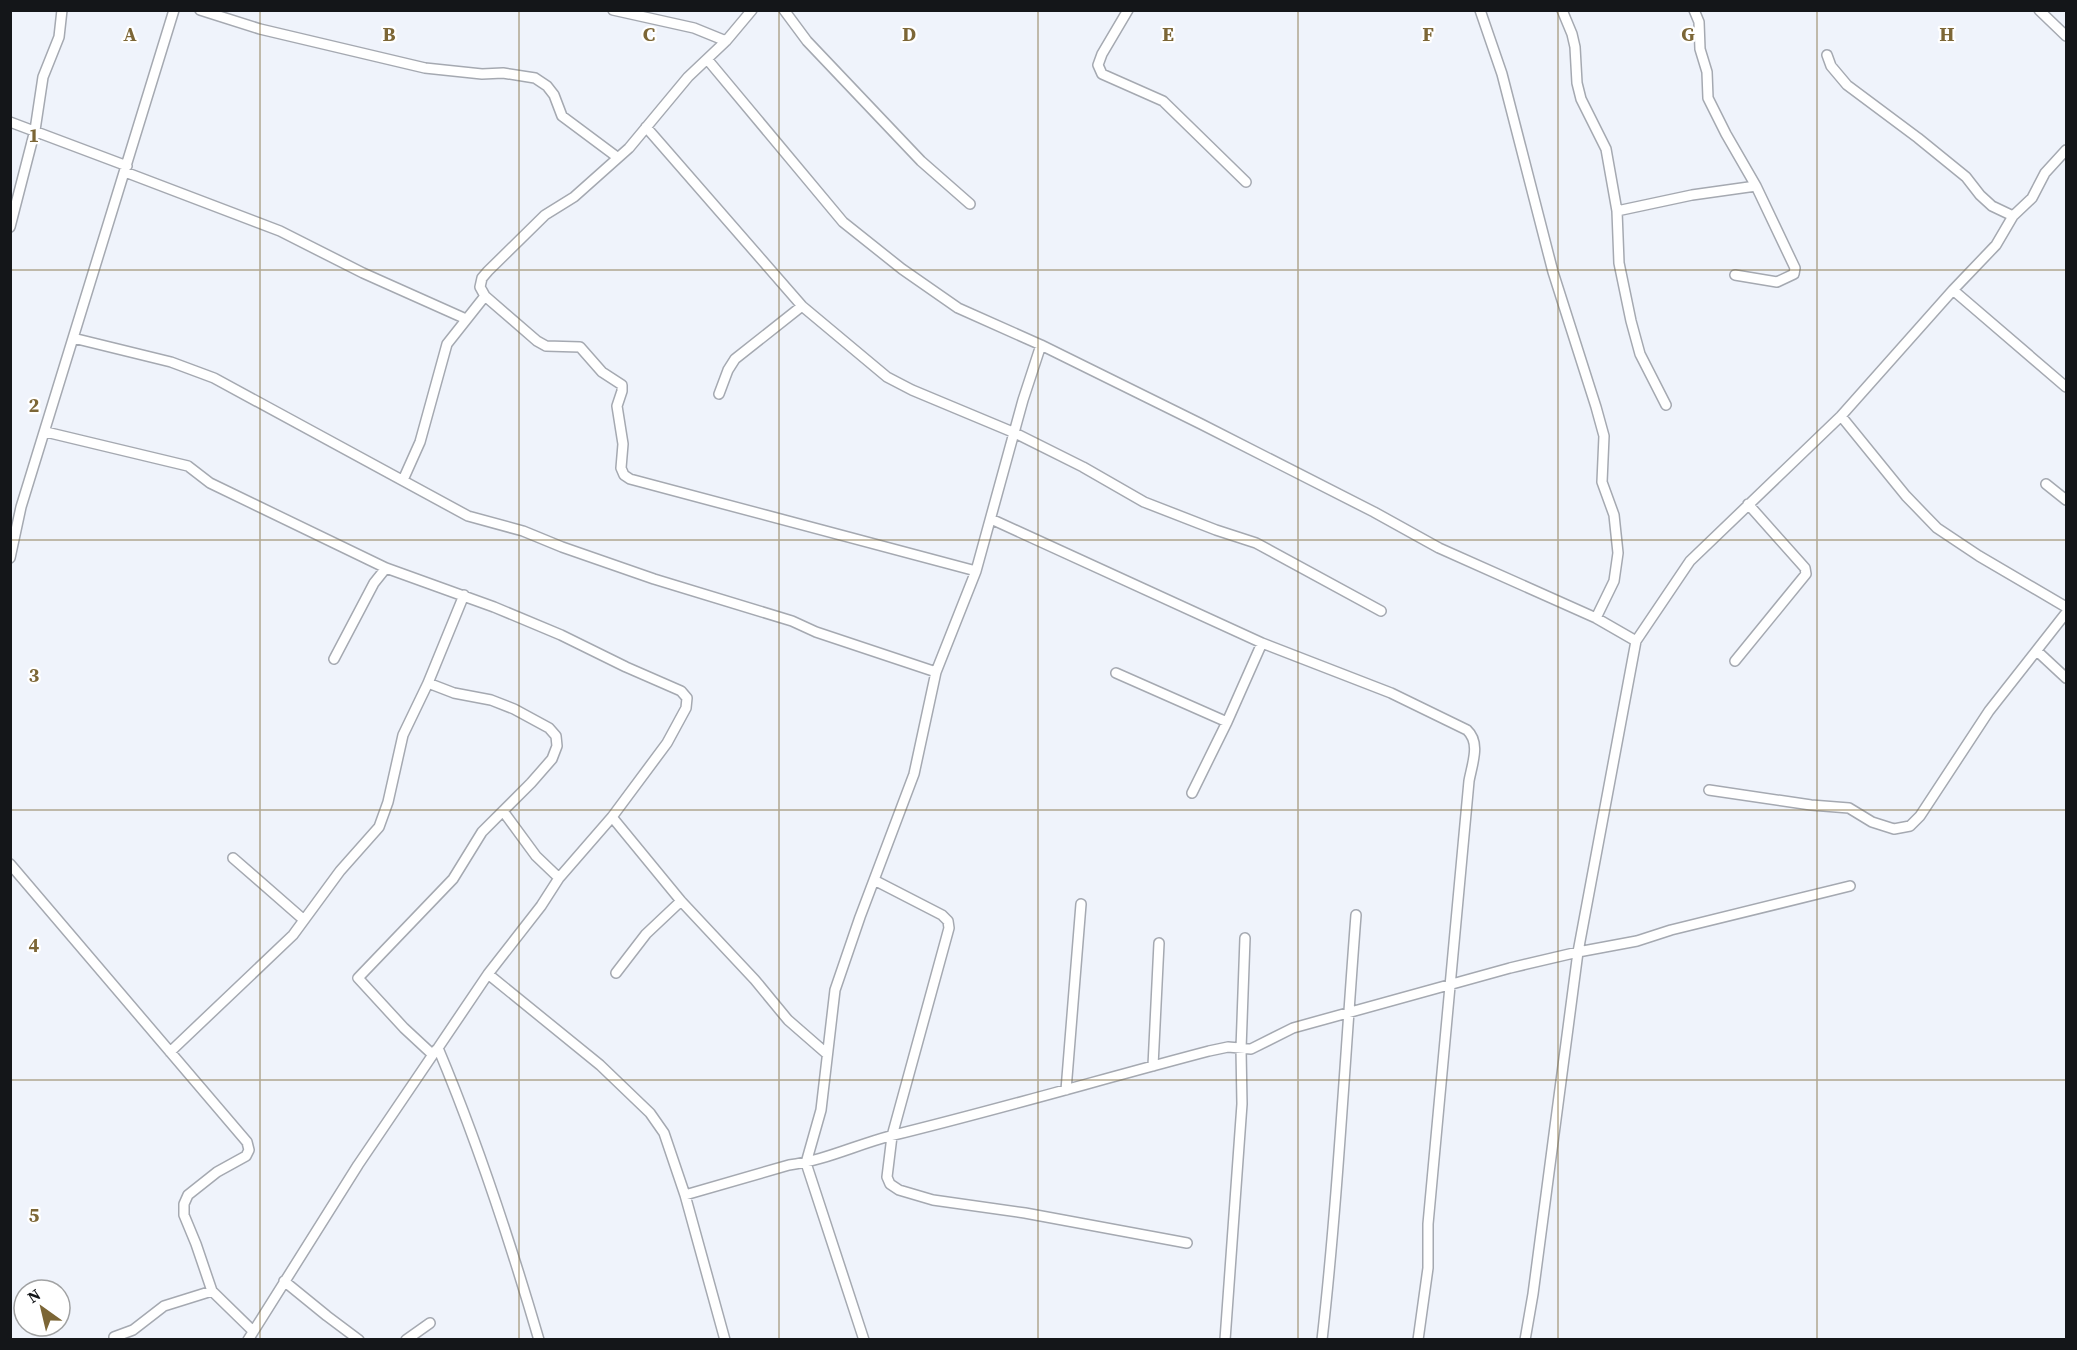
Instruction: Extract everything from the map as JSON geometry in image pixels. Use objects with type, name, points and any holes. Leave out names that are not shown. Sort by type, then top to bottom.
[{"type":"street","points":[[10,228],[34,130],[43,77],[59,37],[62,10]]},
{"type":"street","points":[[11,555],[21,507],[46,432],[174,10]]},
{"type":"street","points":[[200,10],[260,29],[425,68],[482,74],[503,73],[535,78],[547,86],[554,95],[562,116],[617,157]]},
{"type":"street","points":[[613,10],[694,28],[726,41]]},
{"type":"street","points":[[752,10],[726,41],[688,77],[629,148],[574,197],[545,215],[488,271],[482,278],[480,287],[485,296],[537,341],[546,346],[580,347],[602,372],[622,385],[617,406],[624,444],[621,468],[624,475],[630,479],[976,571]]},
{"type":"street","points":[[784,10],[807,41],[921,161],[970,204]]},
{"type":"street","points":[[1128,10],[1102,54],[1098,65],[1102,74],[1163,102],[1246,182]]},
{"type":"street","points":[[1480,10],[1502,74],[1553,272],[1604,436],[1602,482],[1614,515],[1618,553],[1614,581],[1596,618]]},
{"type":"street","points":[[1562,10],[1575,47],[1577,83],[1581,99],[1606,149],[1617,211],[1619,263],[1631,321],[1640,354],[1666,405]]},
{"type":"street","points":[[1694,10],[1700,29],[1700,49],[1707,72],[1708,98],[1756,186],[1795,268],[1794,274],[1777,282],[1735,275]]},
{"type":"street","points":[[2039,10],[2067,36]]},
{"type":"street","points":[[1827,55],[1838,75],[1847,85],[1966,177],[1992,206],[2013,216]]},
{"type":"street","points":[[707,59],[843,222],[902,269],[958,308],[1041,345],[1374,512],[1439,548],[1596,618],[1636,641]]},
{"type":"street","points":[[10,122],[280,231],[363,273],[466,319]]},
{"type":"street","points":[[646,127],[802,306],[886,377],[1015,433],[1083,467],[1144,502],[1256,543],[1381,611]]},
{"type":"street","points":[[1525,1340],[1578,952],[1636,641],[1690,561],[1841,416],[1996,245],[2013,216],[2032,198],[2045,173],[2067,150]]},
{"type":"street","points":[[1617,211],[1692,195],[1756,186]]},
{"type":"street","points":[[1953,290],[2067,387]]},
{"type":"street","points":[[403,480],[420,442],[447,344],[485,296]]},
{"type":"street","points":[[719,394],[735,359],[802,306]]},
{"type":"street","points":[[73,338],[171,362],[214,378],[468,516],[523,531],[654,579],[792,621],[816,632],[936,672]]},
{"type":"street","points":[[864,1340],[806,1163],[821,1110],[835,990],[914,774],[936,672],[976,571],[1041,345]]},
{"type":"street","points":[[1841,416],[1906,496],[1937,528],[1979,556],[2067,607]]},
{"type":"street","points":[[10,864],[249,1146],[246,1156],[217,1172],[188,1195],[184,1204],[184,1215],[212,1291],[250,1335],[358,1165],[489,974],[541,906],[559,878],[612,817],[667,743],[686,708],[687,698],[681,691],[561,635],[464,595],[386,568],[210,483],[188,466],[46,432]]},
{"type":"street","points":[[2046,484],[2067,500]]},
{"type":"street","points":[[1735,661],[1806,574],[1805,568],[1748,504]]},
{"type":"street","points":[[991,519],[1262,642],[1391,693],[1472,734],[1476,742],[1469,781],[1452,985],[1428,1224],[1428,1268],[1418,1340]]},
{"type":"street","points":[[334,659],[374,583],[386,568]]},
{"type":"street","points":[[170,1052],[293,935],[340,871],[379,827],[388,802],[403,735],[428,683],[464,595]]},
{"type":"street","points":[[1709,790],[1811,805],[1849,808],[1872,822],[1894,830],[1910,826],[1920,816],[1989,711],[2067,613]]},
{"type":"street","points":[[1192,793],[1227,722],[1262,642]]},
{"type":"street","points":[[2037,651],[2067,678]]},
{"type":"street","points":[[1116,673],[1227,722]]},
{"type":"street","points":[[428,683],[454,693],[503,704],[549,728],[556,736],[557,746],[552,759],[482,831],[453,879],[358,978],[404,1028],[435,1051],[465,1112],[489,1178],[539,1340]]},
{"type":"street","points":[[503,811],[536,856],[559,878]]},
{"type":"street","points":[[612,817],[681,901],[755,980],[788,1020],[826,1054]]},
{"type":"street","points":[[233,858],[304,920]]},
{"type":"street","points":[[874,880],[942,915],[948,921],[949,928],[892,1136],[887,1177],[890,1184],[899,1190],[933,1200],[1025,1213],[1187,1243]]},
{"type":"street","points":[[685,1195],[789,1165],[806,1163],[892,1136],[1218,1049],[1228,1047],[1251,1049],[1293,1028],[1452,985],[1578,952],[1637,941],[1710,920],[1850,886]]},
{"type":"street","points":[[616,973],[646,934],[681,901]]},
{"type":"street","points":[[1066,1090],[1081,904]]},
{"type":"street","points":[[1322,1340],[1332,1254],[1356,915]]},
{"type":"street","points":[[1225,1340],[1242,1104],[1241,1049],[1245,938]]},
{"type":"street","points":[[1153,1066],[1159,942]]},
{"type":"street","points":[[489,974],[600,1065],[650,1113],[664,1133],[685,1195],[725,1340]]},
{"type":"street","points":[[284,1281],[359,1340]]},
{"type":"street","points":[[114,1337],[133,1330],[164,1306],[212,1291]]},
{"type":"street","points":[[406,1340],[430,1323]]}]
